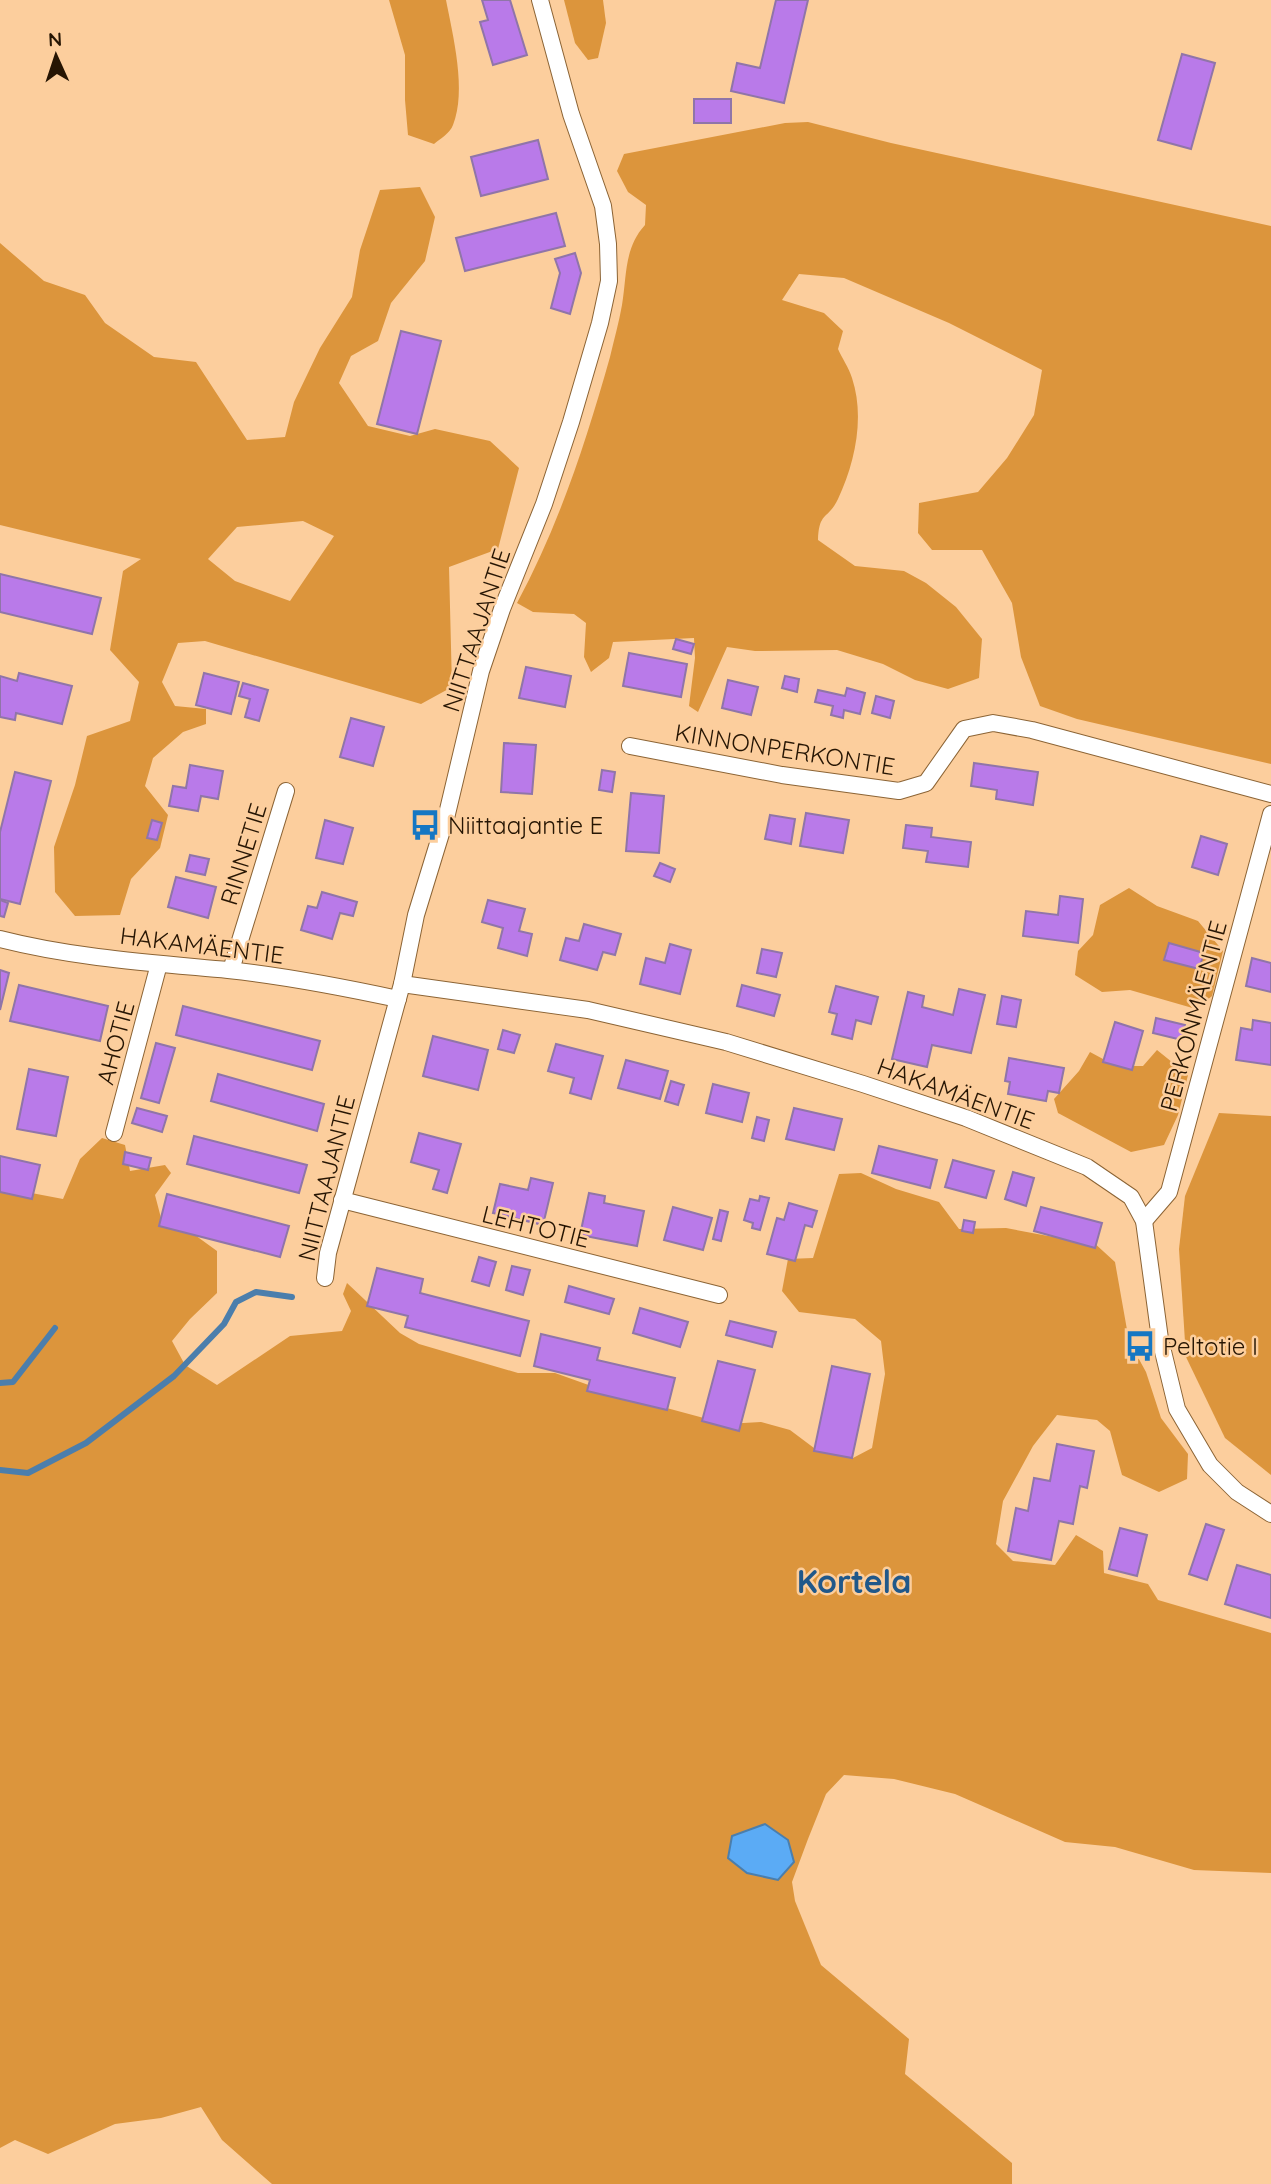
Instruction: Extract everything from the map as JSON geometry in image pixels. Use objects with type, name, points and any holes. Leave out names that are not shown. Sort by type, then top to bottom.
[{"type":"street","name":"NIITTAAJANTIE","points":[[325,1278],[328,1253],[400,991],[416,915],[447,814],[481,671],[572,422],[609,281],[603,206],[571,114],[540,0]]},
{"type":"street","name":"KINNONPERKONTIE","points":[[630,746],[782,775],[899,791],[926,783],[964,729],[993,723],[1032,730],[1271,794]]},
{"type":"street","name":"RINNETIE","points":[[231,970],[286,791]]},
{"type":"street","name":"PERKONMÄENTIE","points":[[1144,1221],[1169,1192],[1271,814]]},
{"type":"street","name":"HAKAMÄENTIE","points":[[0,939],[159,964],[588,1010],[726,1042],[863,1084],[966,1118],[1087,1167],[1131,1197],[1144,1221],[1160,1339],[1177,1409],[1210,1465],[1237,1492],[1271,1514]]},
{"type":"street","name":"AHOTIE","points":[[114,1133],[159,964]]},
{"type":"street","name":"LEHTOTIE","points":[[342,1200],[719,1295]]},
{"type":"shaded area","points":[[389,0],[446,0],[455,46],[459,96],[452,128],[434,144],[408,135],[405,55]]},
{"type":"shaded area","points":[[564,0],[603,0],[606,23],[598,58],[588,60],[575,43]]},
{"type":"shaded area","points":[[808,122],[891,143],[1271,226],[1271,764],[1077,719],[1040,706],[1021,657],[1012,603],[982,550],[932,550],[918,533],[919,503],[978,492],[1007,458],[1034,415],[1042,370],[949,323],[844,278],[799,274],[782,300],[824,313],[843,331],[838,349],[851,374],[856,393],[858,424],[853,455],[838,499],[820,524],[818,540],[855,566],[904,571],[926,583],[956,607],[982,639],[979,678],[948,689],[915,680],[883,664],[837,650],[755,651],[727,647],[698,712],[689,706],[695,658],[694,638],[613,642],[609,658],[591,672],[584,657],[586,623],[574,614],[533,612],[517,603],[546,544],[581,452],[610,357],[630,253],[645,225],[646,205],[628,192],[617,171],[624,154],[785,123]]},
{"type":"shaded area","points":[[420,187],[435,217],[425,261],[391,303],[378,341],[351,356],[339,383],[368,426],[410,436],[435,429],[490,441],[519,468],[498,549],[449,567],[452,687],[421,704],[205,641],[178,643],[162,682],[175,706],[206,709],[206,724],[183,732],[153,758],[145,786],[168,815],[160,848],[131,879],[120,915],[75,916],[55,892],[54,847],[75,785],[87,736],[130,721],[139,682],[110,650],[123,571],[141,559],[0,525],[0,243],[44,281],[85,295],[105,323],[154,357],[196,362],[247,440],[285,437],[294,402],[320,348],[352,297],[360,250],[380,190]],"holes":[[[303,521],[334,536],[290,601],[235,581],[208,559],[237,527]]]},
{"type":"shaded area","points":[[1129,888],[1157,906],[1198,921],[1223,951],[1212,996],[1196,1009],[1130,990],[1102,992],[1075,975],[1078,951],[1093,935],[1100,905]]},
{"type":"shaded area","points":[[1157,1050],[1188,1075],[1178,1115],[1164,1145],[1131,1152],[1058,1113],[1054,1099],[1079,1071],[1090,1052],[1116,1066],[1143,1066]]},
{"type":"shaded area","points":[[1219,1113],[1271,1116],[1271,1475],[1225,1438],[1186,1357],[1179,1249],[1185,1196]]},
{"type":"shaded area","points":[[102,1138],[125,1145],[130,1171],[165,1165],[171,1173],[155,1195],[161,1218],[188,1230],[217,1251],[217,1293],[172,1341],[185,1365],[217,1385],[290,1336],[342,1331],[351,1311],[343,1294],[347,1283],[400,1333],[419,1344],[518,1373],[555,1373],[611,1393],[726,1424],[761,1422],[790,1430],[814,1448],[853,1458],[872,1448],[885,1374],[881,1341],[855,1319],[799,1312],[782,1291],[788,1259],[813,1258],[839,1174],[861,1173],[896,1189],[939,1202],[959,1229],[1006,1228],[1092,1241],[1115,1262],[1129,1341],[1146,1372],[1161,1418],[1188,1454],[1187,1479],[1159,1492],[1122,1475],[1110,1431],[1097,1420],[1057,1415],[1033,1446],[1003,1501],[996,1544],[1013,1561],[1055,1565],[1076,1535],[1103,1551],[1104,1573],[1148,1584],[1158,1600],[1271,1633],[1271,1873],[1194,1870],[1115,1847],[1065,1842],[955,1794],[894,1779],[844,1775],[826,1794],[792,1882],[795,1901],[821,1965],[909,2039],[905,2074],[1012,2163],[1012,2184],[272,2184],[222,2140],[201,2107],[161,2118],[115,2124],[48,2154],[15,2140],[0,2148],[0,1187],[63,1199],[80,1159]]},
{"type":"water","points":[[765,1824],[788,1840],[794,1862],[778,1880],[747,1873],[728,1858],[732,1836]]},
{"type":"building","points":[[482,0],[510,0],[527,55],[493,65],[480,22],[488,20]]},
{"type":"building","points":[[776,0],[808,0],[784,103],[731,91],[737,63],[760,68]]},
{"type":"building","points":[[1182,54],[1215,63],[1191,149],[1158,140]]},
{"type":"building","points":[[694,99],[731,99],[731,123],[694,123]]},
{"type":"building","points":[[538,140],[548,179],[481,196],[471,157]]},
{"type":"building","points":[[556,213],[565,246],[465,271],[456,238]]},
{"type":"building","points":[[575,253],[581,273],[570,314],[551,308],[560,273],[555,259]]},
{"type":"building","points":[[401,331],[441,341],[417,434],[377,424]]},
{"type":"building","points":[[0,574],[101,598],[92,634],[0,612]]},
{"type":"building","points":[[676,639],[694,644],[691,654],[673,649]]},
{"type":"building","points":[[629,653],[687,664],[681,697],[623,686]]},
{"type":"building","points":[[526,667],[571,676],[565,707],[519,698]]},
{"type":"building","points":[[19,673],[72,686],[62,724],[16,713],[15,720],[0,717],[0,676],[17,681]]},
{"type":"building","points":[[204,673],[239,682],[231,714],[196,705]]},
{"type":"building","points":[[785,676],[799,679],[797,692],[782,688]]},
{"type":"building","points":[[728,680],[758,687],[751,715],[722,708]]},
{"type":"building","points":[[243,683],[268,690],[259,721],[245,717],[250,699],[239,696]]},
{"type":"building","points":[[847,688],[865,693],[860,714],[844,710],[843,718],[831,715],[833,706],[815,702],[818,690],[845,696]]},
{"type":"building","points":[[876,696],[894,701],[890,718],[872,713]]},
{"type":"building","points":[[351,718],[384,727],[373,766],[340,757]]},
{"type":"building","points":[[504,743],[536,745],[532,794],[501,792]]},
{"type":"building","points":[[974,763],[1038,772],[1033,805],[996,799],[997,790],[971,786]]},
{"type":"building","points":[[190,765],[223,771],[218,799],[201,796],[198,811],[169,806],[173,786],[186,788]]},
{"type":"building","points":[[602,770],[615,772],[612,792],[599,790]]},
{"type":"building","points":[[15,772],[51,781],[20,904],[0,899],[0,832]]},
{"type":"building","points":[[631,793],[664,796],[659,853],[626,851]]},
{"type":"building","points":[[806,813],[849,820],[843,853],[800,846]]},
{"type":"building","points":[[770,815],[795,819],[791,844],[765,839]]},
{"type":"building","points":[[152,820],[162,823],[157,840],[147,838]]},
{"type":"building","points":[[325,820],[353,828],[343,864],[316,858]]},
{"type":"building","points":[[906,825],[932,828],[931,837],[971,842],[968,867],[926,862],[928,851],[903,848]]},
{"type":"building","points":[[1201,836],[1227,844],[1218,875],[1192,867]]},
{"type":"building","points":[[190,855],[209,859],[205,875],[186,871]]},
{"type":"building","points":[[660,863],[675,869],[670,882],[654,876]]},
{"type":"building","points":[[176,877],[216,887],[208,918],[168,907]]},
{"type":"building","points":[[322,892],[357,902],[353,916],[340,913],[332,939],[301,930],[308,906],[317,908]]},
{"type":"building","points":[[1060,896],[1083,899],[1078,943],[1023,936],[1026,911],[1058,915]]},
{"type":"building","points":[[0,900],[8,903],[4,917],[0,916]]},
{"type":"building","points":[[488,900],[525,909],[519,931],[532,934],[527,956],[498,948],[503,928],[482,922]]},
{"type":"building","points":[[584,924],[621,934],[615,955],[603,952],[597,970],[560,960],[566,938],[579,941]]},
{"type":"building","points":[[1169,943],[1204,953],[1199,969],[1164,960]]},
{"type":"building","points":[[670,944],[691,950],[680,994],[640,984],[646,958],[665,963]]},
{"type":"building","points":[[762,949],[782,953],[776,977],[757,973]]},
{"type":"building","points":[[1252,958],[1271,963],[1271,992],[1246,986]]},
{"type":"building","points":[[0,970],[9,973],[0,1010]]},
{"type":"building","points":[[19,985],[108,1006],[100,1041],[10,1021]]},
{"type":"building","points":[[742,985],[780,995],[774,1016],[737,1006]]},
{"type":"building","points":[[836,986],[878,997],[871,1024],[856,1020],[852,1039],[832,1034],[837,1014],[829,1012]]},
{"type":"building","points":[[959,989],[985,995],[971,1053],[932,1045],[927,1067],[892,1059],[908,992],[924,996],[922,1007],[953,1015]]},
{"type":"building","points":[[1002,996],[1021,1000],[1016,1027],[997,1024]]},
{"type":"building","points":[[183,1006],[320,1041],[312,1070],[176,1035]]},
{"type":"building","points":[[1156,1018],[1185,1025],[1182,1040],[1153,1033]]},
{"type":"building","points":[[1253,1020],[1271,1023],[1271,1065],[1236,1060],[1241,1028],[1252,1030]]},
{"type":"building","points":[[1115,1022],[1143,1031],[1132,1070],[1103,1062]]},
{"type":"building","points":[[503,1030],[520,1035],[514,1053],[498,1049]]},
{"type":"building","points":[[433,1036],[488,1050],[478,1090],[423,1076]]},
{"type":"building","points":[[156,1043],[175,1048],[159,1103],[141,1098]]},
{"type":"building","points":[[556,1044],[603,1056],[591,1099],[570,1093],[574,1078],[548,1071]]},
{"type":"building","points":[[1009,1058],[1064,1068],[1059,1093],[1048,1091],[1046,1101],[1008,1094],[1010,1082],[1005,1081]]},
{"type":"building","points":[[626,1060],[668,1071],[660,1099],[618,1088]]},
{"type":"building","points":[[29,1069],[68,1077],[56,1136],[17,1129]]},
{"type":"building","points":[[218,1074],[324,1104],[317,1131],[211,1101]]},
{"type":"building","points":[[671,1081],[684,1085],[678,1105],[665,1101]]},
{"type":"building","points":[[713,1084],[749,1093],[742,1122],[706,1113]]},
{"type":"building","points":[[137,1108],[167,1116],[162,1132],[132,1123]]},
{"type":"building","points":[[794,1108],[842,1119],[834,1150],[786,1139]]},
{"type":"building","points":[[757,1117],[769,1120],[764,1141],[752,1138]]},
{"type":"building","points":[[419,1133],[461,1144],[447,1193],[433,1189],[439,1170],[411,1162]]},
{"type":"building","points":[[194,1136],[307,1165],[299,1193],[187,1164]]},
{"type":"building","points":[[879,1146],[937,1160],[930,1188],[872,1173]]},
{"type":"building","points":[[125,1152],[151,1158],[148,1170],[123,1164]]},
{"type":"building","points":[[0,1156],[40,1165],[32,1199],[0,1192]]},
{"type":"building","points":[[953,1160],[994,1171],[986,1198],[945,1187]]},
{"type":"building","points":[[1013,1172],[1034,1178],[1026,1206],[1005,1199]]},
{"type":"building","points":[[531,1178],[553,1183],[543,1225],[493,1213],[500,1184],[528,1190]]},
{"type":"building","points":[[589,1193],[605,1196],[604,1203],[644,1211],[637,1246],[580,1235]]},
{"type":"building","points":[[167,1194],[289,1226],[280,1257],[159,1226]]},
{"type":"building","points":[[760,1196],[769,1198],[760,1230],[752,1228],[753,1223],[744,1220],[750,1199],[759,1201]]},
{"type":"building","points":[[789,1203],[817,1211],[812,1227],[805,1225],[795,1261],[767,1254],[777,1218],[784,1220]]},
{"type":"building","points":[[673,1207],[712,1218],[703,1250],[664,1240]]},
{"type":"building","points":[[1041,1207],[1102,1223],[1095,1248],[1034,1231]]},
{"type":"building","points":[[720,1210],[728,1212],[721,1241],[713,1239]]},
{"type":"building","points":[[964,1220],[975,1222],[973,1233],[962,1231]]},
{"type":"building","points":[[479,1257],[496,1262],[489,1286],[472,1281]]},
{"type":"building","points":[[512,1266],[530,1270],[523,1295],[506,1290]]},
{"type":"building","points":[[377,1268],[423,1279],[420,1293],[529,1321],[520,1356],[405,1327],[408,1316],[367,1306]]},
{"type":"building","points":[[569,1286],[614,1299],[609,1314],[565,1302]]},
{"type":"building","points":[[640,1308],[688,1322],[680,1347],[633,1333]]},
{"type":"building","points":[[730,1321],[776,1332],[772,1347],[726,1335]]},
{"type":"building","points":[[541,1334],[600,1348],[597,1360],[675,1378],[667,1410],[587,1391],[590,1380],[534,1366]]},
{"type":"building","points":[[718,1361],[755,1370],[739,1431],[702,1421]]},
{"type":"building","points":[[832,1366],[870,1374],[852,1458],[814,1451]]},
{"type":"building","points":[[1057,1444],[1094,1451],[1087,1488],[1080,1486],[1073,1524],[1059,1521],[1051,1560],[1008,1551],[1016,1508],[1028,1511],[1034,1478],[1050,1481]]},
{"type":"building","points":[[1206,1524],[1224,1530],[1207,1580],[1189,1574]]},
{"type":"building","points":[[1120,1528],[1147,1535],[1137,1576],[1109,1569]]},
{"type":"building","points":[[1237,1565],[1271,1575],[1271,1618],[1225,1604]]},
{"type":"waterway","points":[[0,1470],[28,1473],[86,1443],[174,1376],[224,1324],[236,1302],[256,1292],[292,1297]]},
{"type":"waterway","points":[[0,1383],[13,1382],[55,1328]]},
{"type":"place","name":"Niittaajantie E","points":[[425,825]]},
{"type":"place","name":"Peltotie I","points":[[1140,1346]]},
{"type":"district","name":"Kortela","points":[[854,1581]]}]
